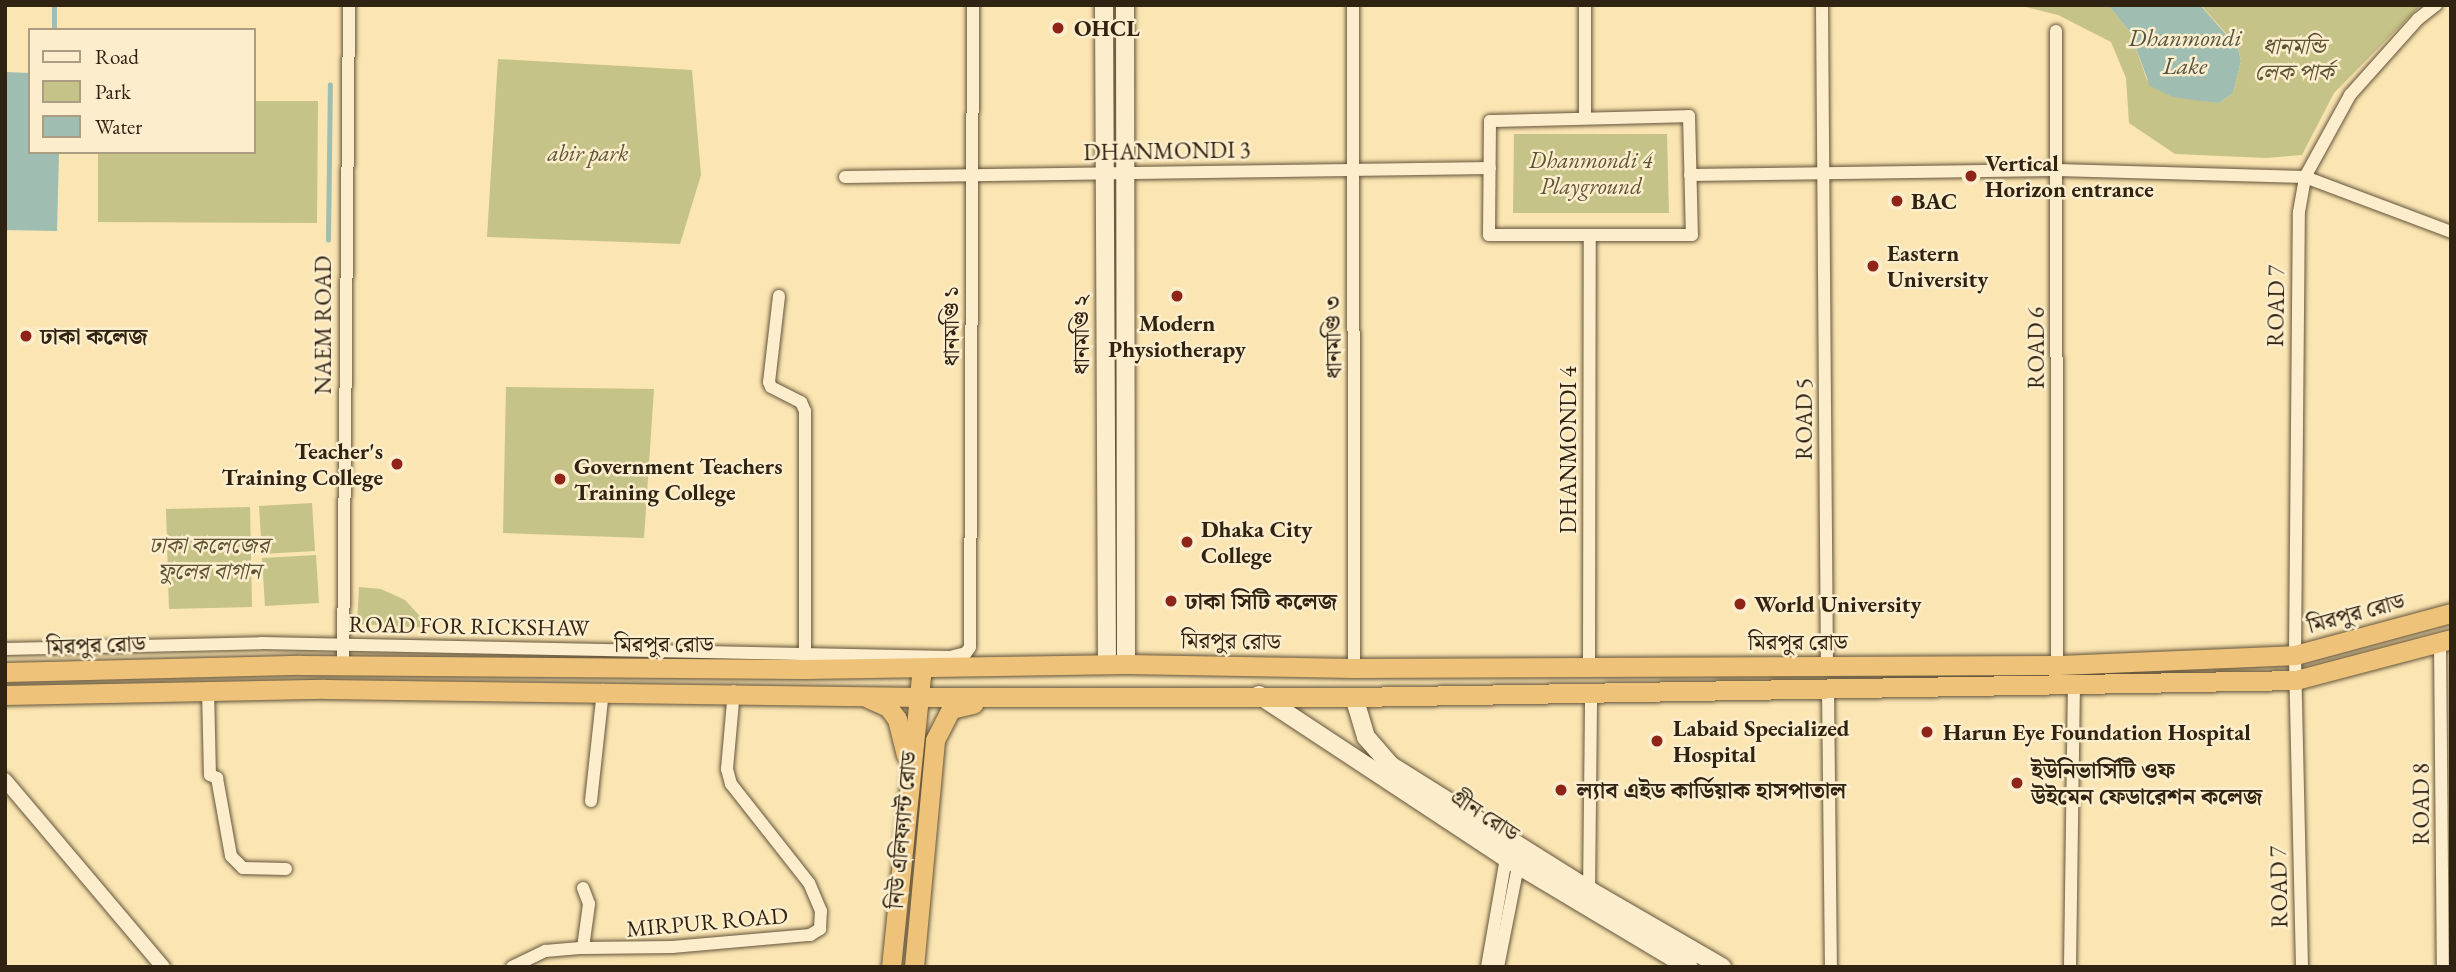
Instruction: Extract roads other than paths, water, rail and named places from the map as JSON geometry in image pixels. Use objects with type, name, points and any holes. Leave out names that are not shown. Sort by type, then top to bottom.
[{"type":"highway","name":"মিরপুর রোড","points":[[5,672],[343,665],[805,662],[922,668],[1117,664],[1354,668],[2057,665],[2295,655],[2451,613]]},
{"type":"highway","name":"মিরপুর রোড","points":[[5,695],[344,689],[734,691],[920,697],[1354,697],[2296,680],[2446,640]]},
{"type":"highway","points":[[343,665],[344,689]]},
{"type":"highway","name":"নিউ এলিফ্যান্ট রোড","points":[[891,967],[922,668]]},
{"type":"highway","points":[[1354,668],[1354,697]]},
{"type":"highway","points":[[859,695],[888,707],[904,733],[908,805]]},
{"type":"highway","name":"নিউ এলিফ্যান্ট রোড","points":[[914,967],[935,740],[951,709],[960,704],[1099,703],[1124,695]]},
{"type":"main road","name":"ধানমণ্ডি ২","points":[[1104,5],[1105,174],[1117,664]]},
{"type":"main road","name":"ধানমণ্ডি ২","points":[[1117,664],[1125,5]]},
{"type":"main road","name":"গ্রীন রোড","points":[[1259,695],[1512,862],[1589,898],[1722,967]]},
{"type":"main road","name":"গ্রীন রোড","points":[[1354,697],[1366,737],[1390,765],[1689,967]]},
{"type":"street","name":"NAEM ROAD","points":[[343,665],[349,5]]},
{"type":"street","name":"ধানমণ্ডি ১","points":[[970,647],[973,5]]},
{"type":"street","name":"ধানমণ্ডি ৩","points":[[1353,5],[1351,168],[1354,668]]},
{"type":"street","points":[[1585,5],[1585,118]]},
{"type":"street","name":"ROAD 5","points":[[1822,5],[1827,667]]},
{"type":"street","name":"ROAD 7","points":[[2302,967],[2295,655],[2298,259],[2305,177],[2350,95],[2418,19],[2436,5]]},
{"type":"street","name":"ROAD 6","points":[[2056,30],[2057,665]]},
{"type":"street","points":[[1689,116],[1692,235],[1489,235],[1490,121],[1585,118],[1689,116]]},
{"type":"street","name":"DHANMONDI 3","points":[[845,177],[1490,168]]},
{"type":"street","points":[[1690,175],[2057,170],[2305,177],[2451,232]]},
{"type":"street","name":"DHANMONDI 4","points":[[1589,666],[1590,235]]},
{"type":"street","points":[[779,296],[769,382],[771,387],[801,402],[805,411],[805,662]]},
{"type":"street","name":"ROAD 8","points":[[2443,967],[2446,640]]},
{"type":"street","name":"ROAD FOR RICKSHAW","points":[[5,649],[343,644],[805,662],[950,657],[970,647]]},
{"type":"street","points":[[2070,967],[2074,685]]},
{"type":"street","points":[[1828,688],[1831,967]]},
{"type":"street","points":[[208,690],[210,775],[217,778],[232,856],[243,868],[286,869]]},
{"type":"street","points":[[591,801],[603,690]]},
{"type":"street","name":"MIRPUR ROAD","points":[[583,948],[611,951],[810,935],[820,929],[821,911],[809,883],[731,784],[727,769],[734,691]]},
{"type":"street","points":[[1589,898],[1591,693]]},
{"type":"street","points":[[5,780],[163,967]]},
{"type":"street","points":[[1487,967],[1512,862]]},
{"type":"street","points":[[1498,967],[1512,862]]},
{"type":"street","points":[[512,967],[545,951],[583,948],[589,904],[583,888]]},
{"type":"water","name":"Dhanmondi Lake","points":[[2108,5],[2201,6],[2238,48],[2241,61],[2233,93],[2219,103],[2173,97],[2150,86],[2130,32]]},
{"type":"water","points":[[5,72],[28,73],[28,154],[59,154],[57,231],[5,230]]},
{"type":"waterway","points":[[54,5],[54,28]]},
{"type":"waterway","points":[[328,240],[330,85]]},
{"type":"place","name":"OHCL","points":[[1058,28]]},
{"type":"place","name":"Vertical Horizon entrance","points":[[1971,176]]},
{"type":"place","name":"BAC","points":[[1897,201]]},
{"type":"place","name":"Eastern University","points":[[1873,266]]},
{"type":"place","name":"Modern Physiotherapy","points":[[1177,296]]},
{"type":"place","name":"ঢাকা কলেজ","points":[[26,336]]},
{"type":"place","name":"Teacher's Training College","points":[[397,464]]},
{"type":"place","name":"Government Teachers Training College","points":[[560,479]]},
{"type":"place","name":"Dhaka City College","points":[[1187,542]]},
{"type":"place","name":"ঢাকা সিটি কলেজ","points":[[1171,601]]},
{"type":"place","name":"World University","points":[[1740,604]]},
{"type":"place","name":"Harun Eye Foundation Hospital","points":[[1927,732]]},
{"type":"place","name":"Labaid Specialized Hospital","points":[[1657,741]]},
{"type":"place","name":"ইউনিভার্সিটি ওফ উইমেন ফেডারেশন কলেজ","points":[[2017,783]]},
{"type":"place","name":"ল্যাব এইড কার্ডিয়াক হাসপাতাল","points":[[1561,790]]},
{"type":"park label","name":"ধানমন্ডি লেক পার্ক","points":[[2294,59]]},
{"type":"park label","name":"abir park","points":[[588,153]]},
{"type":"park label","name":"Dhanmondi 4 Playground","points":[[1591,173]]},
{"type":"park label","name":"ঢাকা কলেজের ফুলের বাগান","points":[[209,558]]}]
